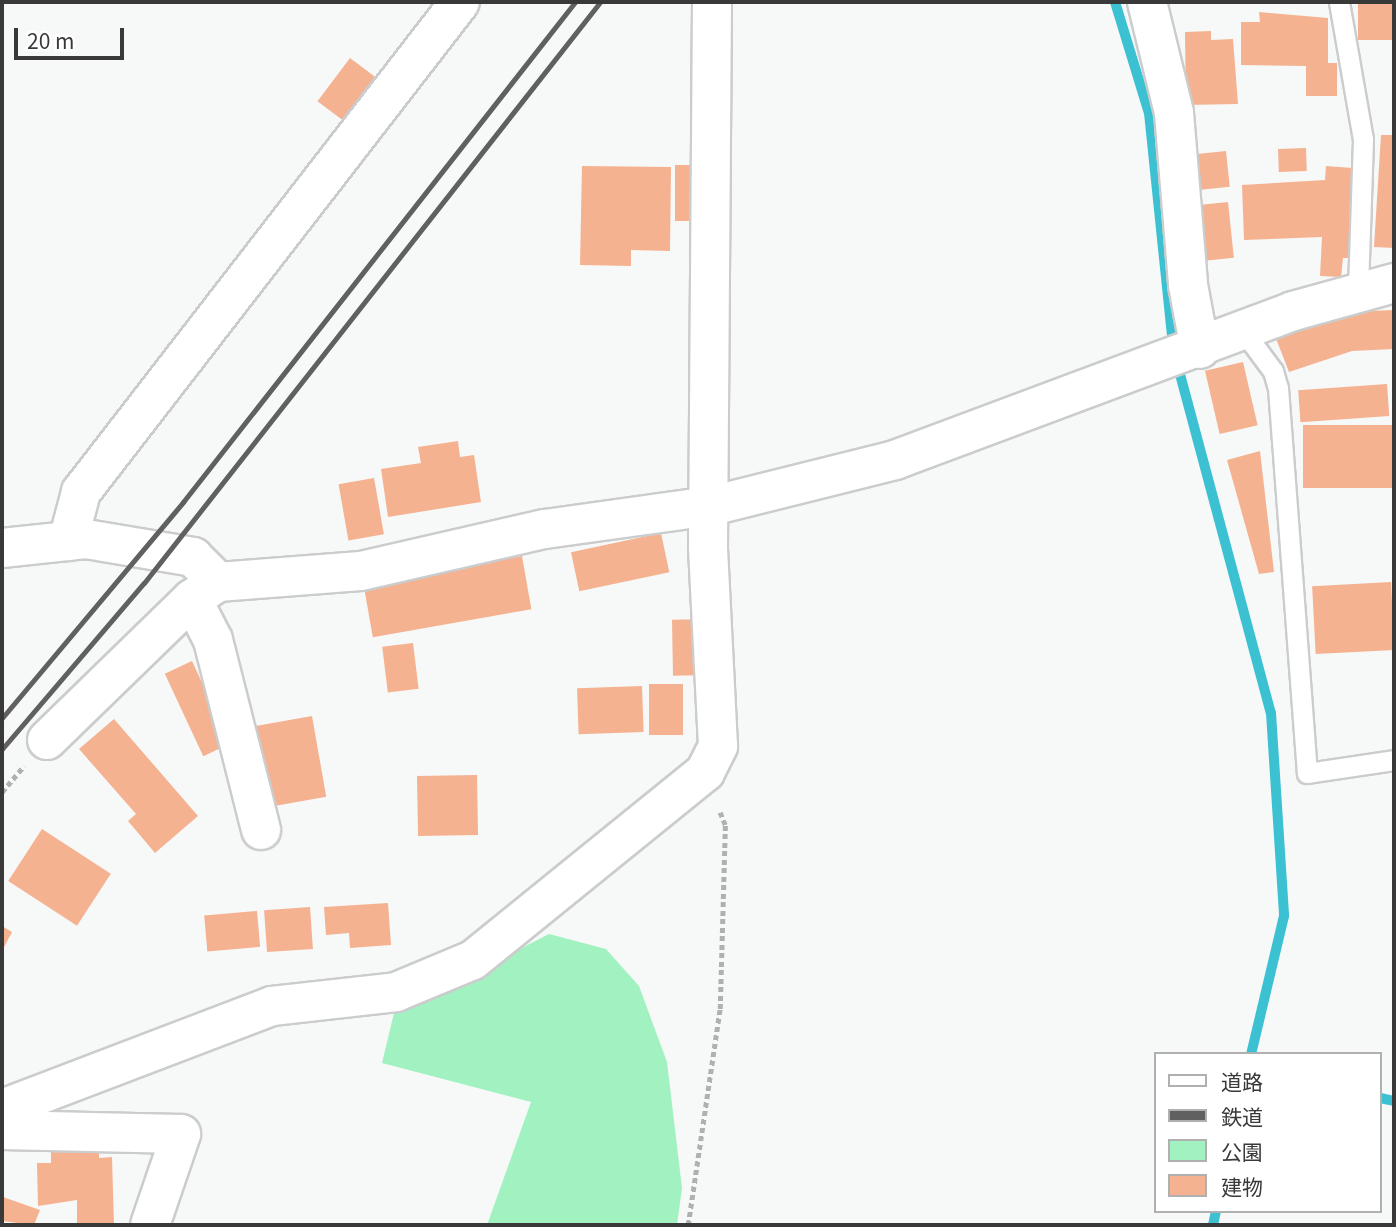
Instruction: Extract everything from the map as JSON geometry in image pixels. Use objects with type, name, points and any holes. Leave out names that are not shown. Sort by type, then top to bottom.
[{"type":"street","points":[[68,541],[81,492],[460,2]]},
{"type":"street","points":[[2,1109],[272,1006],[396,992],[473,960],[705,772],[718,746],[711,506],[712,2]]},
{"type":"street","points":[[1147,2],[1174,113],[1188,285],[1184,355]]},
{"type":"street","points":[[47,740],[205,591],[361,570],[545,529],[711,506],[895,460],[1376,286]]},
{"type":"street","points":[[2,548],[68,541],[193,557],[205,591],[214,640],[261,830]]},
{"type":"street","points":[[2,1130],[181,1135],[150,1225]]},
{"type":"lane","points":[[1339,2],[1363,139],[1376,286]]},
{"type":"lane","points":[[1244,332],[1273,371],[1278,388],[1307,773],[1394,760]]},
{"type":"path","points":[[688,1225],[723,958],[725,825],[705,772]]},
{"type":"green space","points":[[549,934],[606,949],[639,986],[667,1062],[682,1188],[677,1225],[487,1225],[531,1102],[382,1063],[394,1013]]},
{"type":"building","points":[[1358,2],[1394,2],[1394,40],[1358,40]]},
{"type":"building","points":[[1259,12],[1328,18],[1328,63],[1337,63],[1337,96],[1306,96],[1306,66],[1241,65],[1241,22],[1260,22]]},
{"type":"building","points":[[1211,31],[1211,40],[1233,39],[1238,104],[1186,105],[1185,32]]},
{"type":"building","points":[[350,58],[378,79],[345,122],[318,101]]},
{"type":"building","points":[[1381,135],[1394,135],[1394,248],[1374,247]]},
{"type":"building","points":[[1306,148],[1307,171],[1279,172],[1278,149]]},
{"type":"building","points":[[1226,151],[1230,187],[1196,190],[1192,155]]},
{"type":"building","points":[[675,165],[709,165],[709,221],[675,221]]},
{"type":"building","points":[[582,166],[671,167],[670,251],[631,250],[631,266],[580,265]]},
{"type":"building","points":[[1326,166],[1353,168],[1350,258],[1343,258],[1341,277],[1320,276],[1322,237],[1244,240],[1242,185],[1325,180]]},
{"type":"building","points":[[1228,202],[1234,258],[1200,261],[1194,206]]},
{"type":"building","points":[[1394,310],[1394,349],[1352,351],[1289,372],[1275,336],[1342,312]]},
{"type":"building","points":[[1243,362],[1258,425],[1220,434],[1205,371]]},
{"type":"building","points":[[1387,384],[1389,416],[1300,422],[1298,390]]},
{"type":"building","points":[[1303,425],[1394,425],[1394,488],[1303,488]]},
{"type":"building","points":[[458,441],[460,457],[474,455],[481,502],[388,517],[381,469],[421,463],[418,447]]},
{"type":"building","points":[[1260,451],[1274,572],[1259,574],[1227,460]]},
{"type":"building","points":[[374,478],[384,534],[348,540],[339,484]]},
{"type":"building","points":[[661,533],[669,572],[579,591],[571,552]]},
{"type":"building","points":[[522,556],[531,609],[373,637],[363,584]]},
{"type":"building","points":[[1391,582],[1394,650],[1316,654],[1312,586]]},
{"type":"building","points":[[711,619],[712,675],[673,676],[672,620]]},
{"type":"building","points":[[413,643],[419,689],[388,692],[382,647]]},
{"type":"building","points":[[192,661],[230,743],[203,756],[165,674]]},
{"type":"building","points":[[649,684],[683,684],[683,735],[649,735]]},
{"type":"building","points":[[642,686],[644,732],[579,734],[577,688]]},
{"type":"building","points":[[312,716],[326,797],[270,807],[256,726]]},
{"type":"building","points":[[114,719],[198,816],[155,853],[128,821],[136,814],[79,749]]},
{"type":"building","points":[[477,775],[478,835],[418,836],[417,776]]},
{"type":"building","points":[[42,829],[111,874],[77,926],[8,881]]},
{"type":"building","points":[[388,903],[391,945],[350,948],[349,933],[326,935],[324,907]]},
{"type":"building","points":[[310,907],[313,949],[267,952],[264,910]]},
{"type":"building","points":[[257,911],[260,947],[207,951],[204,916]]},
{"type":"building","points":[[2,926],[12,932],[2,951]]},
{"type":"building","points":[[99,1150],[99,1158],[112,1157],[114,1225],[77,1225],[77,1200],[38,1206],[37,1163],[51,1163],[51,1152]]},
{"type":"building","points":[[3,1197],[40,1210],[34,1225],[2,1221]]},
{"type":"waterway","points":[[1115,2],[1149,113],[1173,347]]},
{"type":"waterway","points":[[1177,363],[1271,713],[1284,916],[1251,1052]]},
{"type":"waterway","points":[[1382,1098],[1394,1101]]},
{"type":"waterway","points":[[1213,1225],[1216,1213]]},
{"type":"railway","points":[[2,718],[183,502],[575,2]]},
{"type":"railway","points":[[2,749],[144,583],[600,2]]}]
